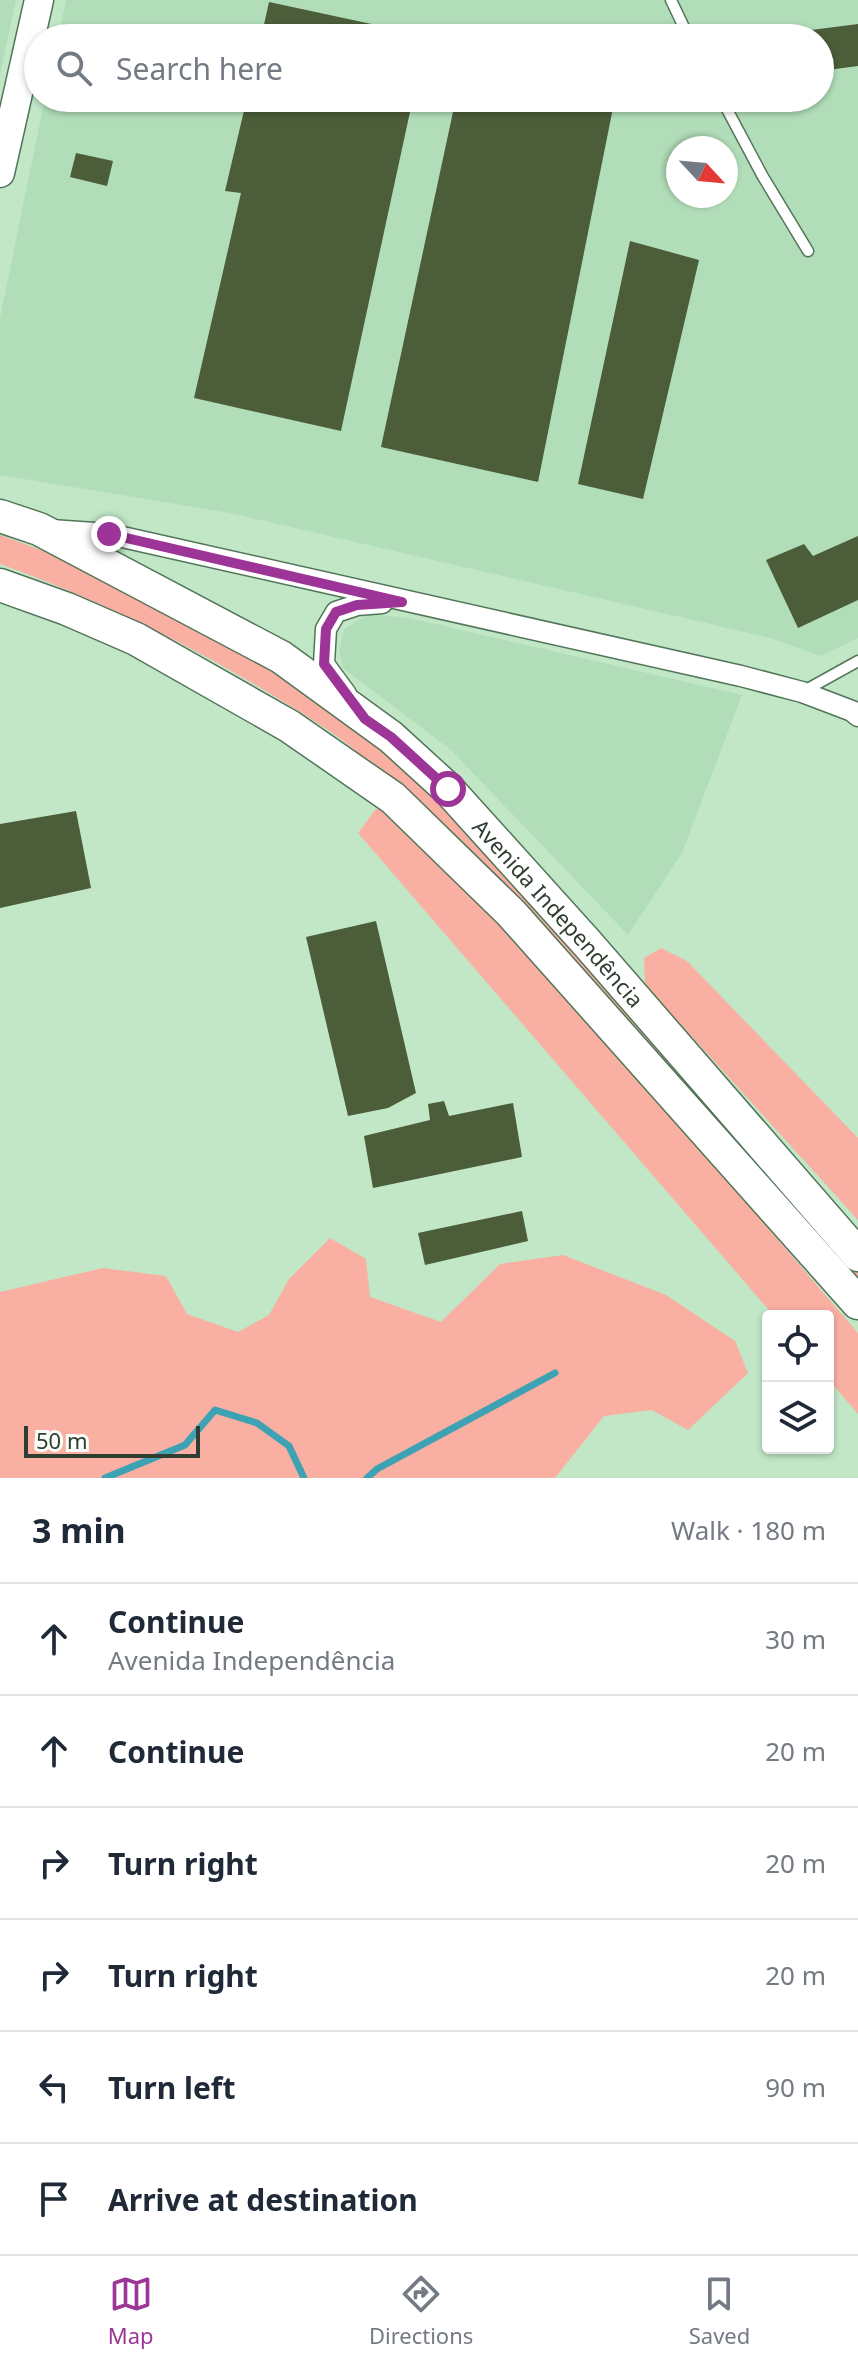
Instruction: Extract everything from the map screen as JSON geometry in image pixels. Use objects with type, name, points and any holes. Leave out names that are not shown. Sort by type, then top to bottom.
[{"type":"main road","points":[[34,24],[39,0]]},
{"type":"main road","points":[[0,173],[24,67]]},
{"type":"main road","name":"Avenida Independência","points":[[0,516],[39,529],[281,657],[391,737],[448,789],[587,943],[858,1255]]},
{"type":"main road","name":"Avenida Independência","points":[[0,585],[67,609],[136,639],[289,726],[393,798],[511,913],[858,1303]]},
{"type":"street","points":[[39,529],[109,534],[802,692],[858,716]]},
{"type":"street","points":[[365,719],[324,664],[326,629],[336,612],[357,605],[402,602]]},
{"type":"lane","points":[[671,0],[682,24]]},
{"type":"lane","points":[[728,112],[808,251]]},
{"type":"lane","points":[[802,692],[858,661]]},
{"type":"shaded area","points":[[0,0],[16,0],[0,74]]},
{"type":"shaded area","points":[[66,0],[858,0],[858,638],[821,656],[770,638],[230,513],[0,475],[0,318],[42,112],[834,112],[834,24],[61,24]]},
{"type":"shaded area","points":[[0,535],[71,561],[288,678],[343,716],[416,777],[858,1264],[858,1284],[404,792],[328,730],[210,659],[85,598],[0,564]]},
{"type":"shaded area","points":[[368,614],[410,618],[742,695],[682,853],[628,935],[452,751],[343,668],[339,652],[344,629]]},
{"type":"shaded area","points":[[376,809],[386,809],[481,905],[616,1051],[858,1333],[858,1414],[834,1386],[834,1310],[769,1310],[358,833]]},
{"type":"shaded area","points":[[661,948],[687,961],[858,1138],[858,1220],[645,985],[644,958]]},
{"type":"shaded area","points":[[330,1238],[366,1259],[370,1297],[441,1322],[500,1264],[563,1255],[666,1295],[735,1341],[748,1373],[688,1430],[652,1410],[604,1416],[555,1478],[0,1478],[0,1292],[103,1268],[166,1276],[187,1314],[238,1332],[269,1315],[289,1279]]},
{"type":"building","points":[[269,2],[371,24],[264,24]]},
{"type":"building","points":[[858,24],[858,66],[834,69],[834,27]]},
{"type":"building","points":[[244,112],[410,112],[341,431],[194,398],[241,193],[225,191]]},
{"type":"building","points":[[453,112],[612,112],[538,482],[381,447]]},
{"type":"building","points":[[76,153],[113,161],[107,186],[70,177]]},
{"type":"building","points":[[630,241],[699,260],[643,499],[578,484]]},
{"type":"building","points":[[858,536],[858,600],[798,628],[766,560],[804,544],[813,556]]},
{"type":"building","points":[[76,811],[91,888],[0,908],[0,824]]},
{"type":"building","points":[[376,921],[416,1093],[388,1108],[348,1116],[306,937]]},
{"type":"building","points":[[444,1101],[449,1116],[513,1103],[522,1157],[373,1188],[364,1136],[430,1120],[428,1104]]},
{"type":"building","points":[[522,1211],[528,1241],[425,1265],[418,1233]]},
{"type":"waterway","points":[[367,1478],[377,1469],[555,1373]]},
{"type":"waterway","points":[[105,1478],[185,1445],[215,1410],[257,1423],[289,1446],[304,1478]]},
{"type":"route","points":[[109,534],[402,602],[357,605],[336,612],[326,629],[324,664],[365,719],[391,737],[448,789]]}]
